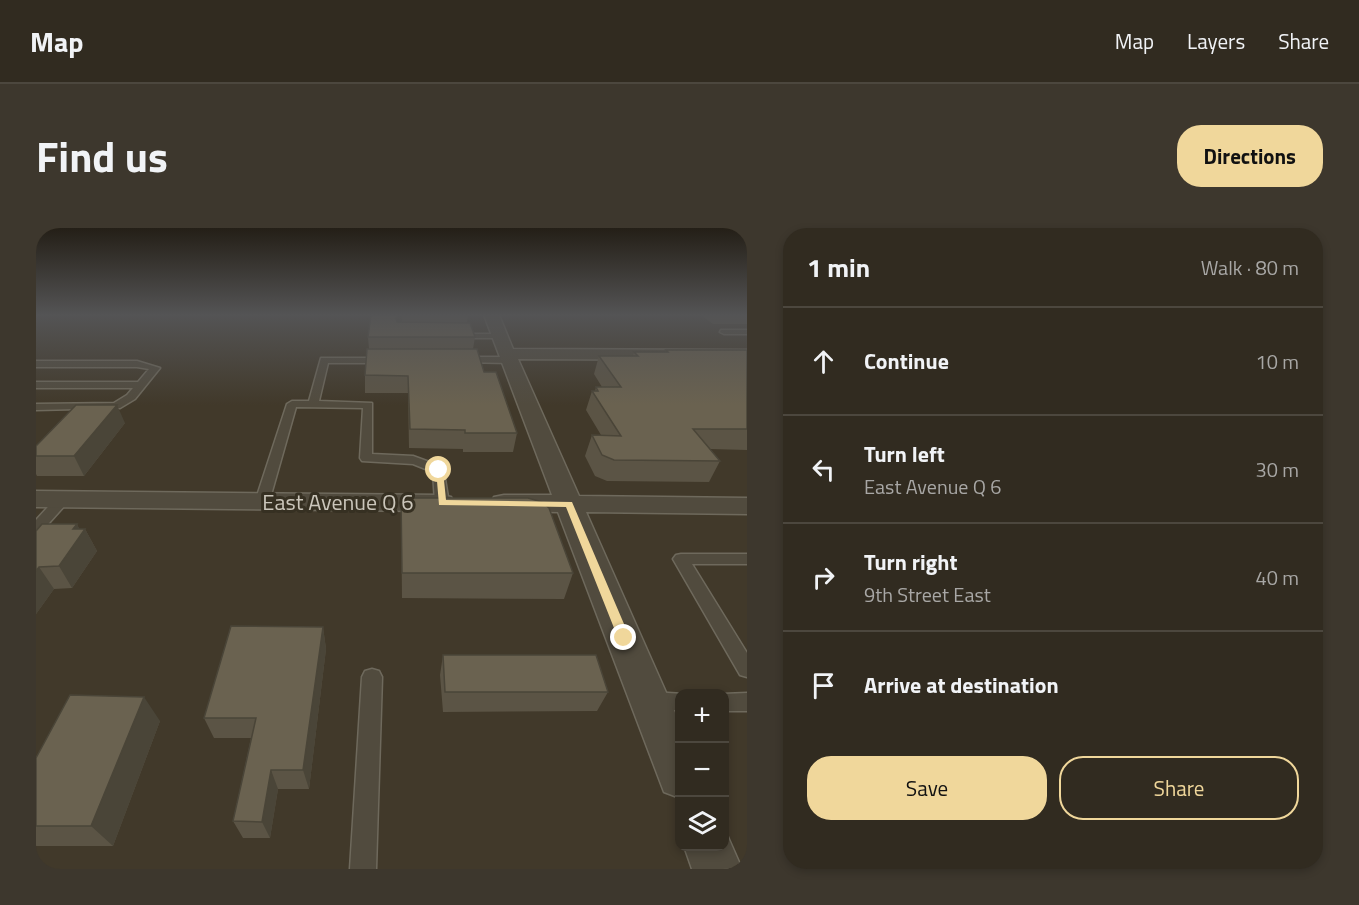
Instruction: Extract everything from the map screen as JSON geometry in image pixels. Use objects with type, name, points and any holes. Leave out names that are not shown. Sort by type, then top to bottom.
[{"type":"street","points":[[504,345],[675,764]]},
{"type":"street","points":[[570,345],[747,355]]},
{"type":"street","name":"East Avenue Q 6","points":[[49,500],[747,506]]},
{"type":"street","points":[[710,851],[717,869]]},
{"type":"lane","points":[[453,360],[492,345]]},
{"type":"lane","points":[[313,405],[324,360],[394,360]]},
{"type":"lane","points":[[36,364],[153,366],[155,368],[131,397],[116,406],[41,407],[36,416]]},
{"type":"lane","points":[[36,385],[142,385]]},
{"type":"lane","points":[[262,502],[292,404],[368,405],[366,458],[418,460],[430,465],[439,470],[461,503]]},
{"type":"lane","points":[[36,529],[49,500]]},
{"type":"lane","points":[[747,559],[681,559],[747,669]]},
{"type":"lane","points":[[363,869],[372,677]]},
{"type":"lane","points":[[649,701],[675,701]]},
{"type":"lane","points":[[729,702],[747,702]]},
{"type":"building","points":[[367,349],[477,349],[484,372],[496,372],[517,433],[465,433],[465,430],[410,429],[408,376],[365,375]]},
{"type":"building","points":[[666,350],[747,350],[747,429],[693,429],[720,461],[614,460],[602,455],[592,435],[621,436],[592,391],[598,391],[596,387],[621,387],[599,356],[638,356],[634,352],[668,352]]},
{"type":"building","points":[[76,405],[117,405],[74,456],[36,456],[36,446]]},
{"type":"building","points":[[401,498],[528,498],[542,502],[549,508],[573,573],[402,573]]},
{"type":"building","points":[[42,524],[77,524],[73,529],[85,529],[59,566],[39,567],[36,571],[36,531]]},
{"type":"building","points":[[231,626],[323,627],[303,770],[271,770],[262,822],[233,821],[256,718],[204,718]]},
{"type":"building","points":[[443,655],[596,655],[608,692],[445,692]]},
{"type":"building","points":[[70,695],[144,697],[91,826],[36,826],[36,758]]},
{"type":"route","points":[[439,470],[442,503],[569,504],[624,638]]}]
